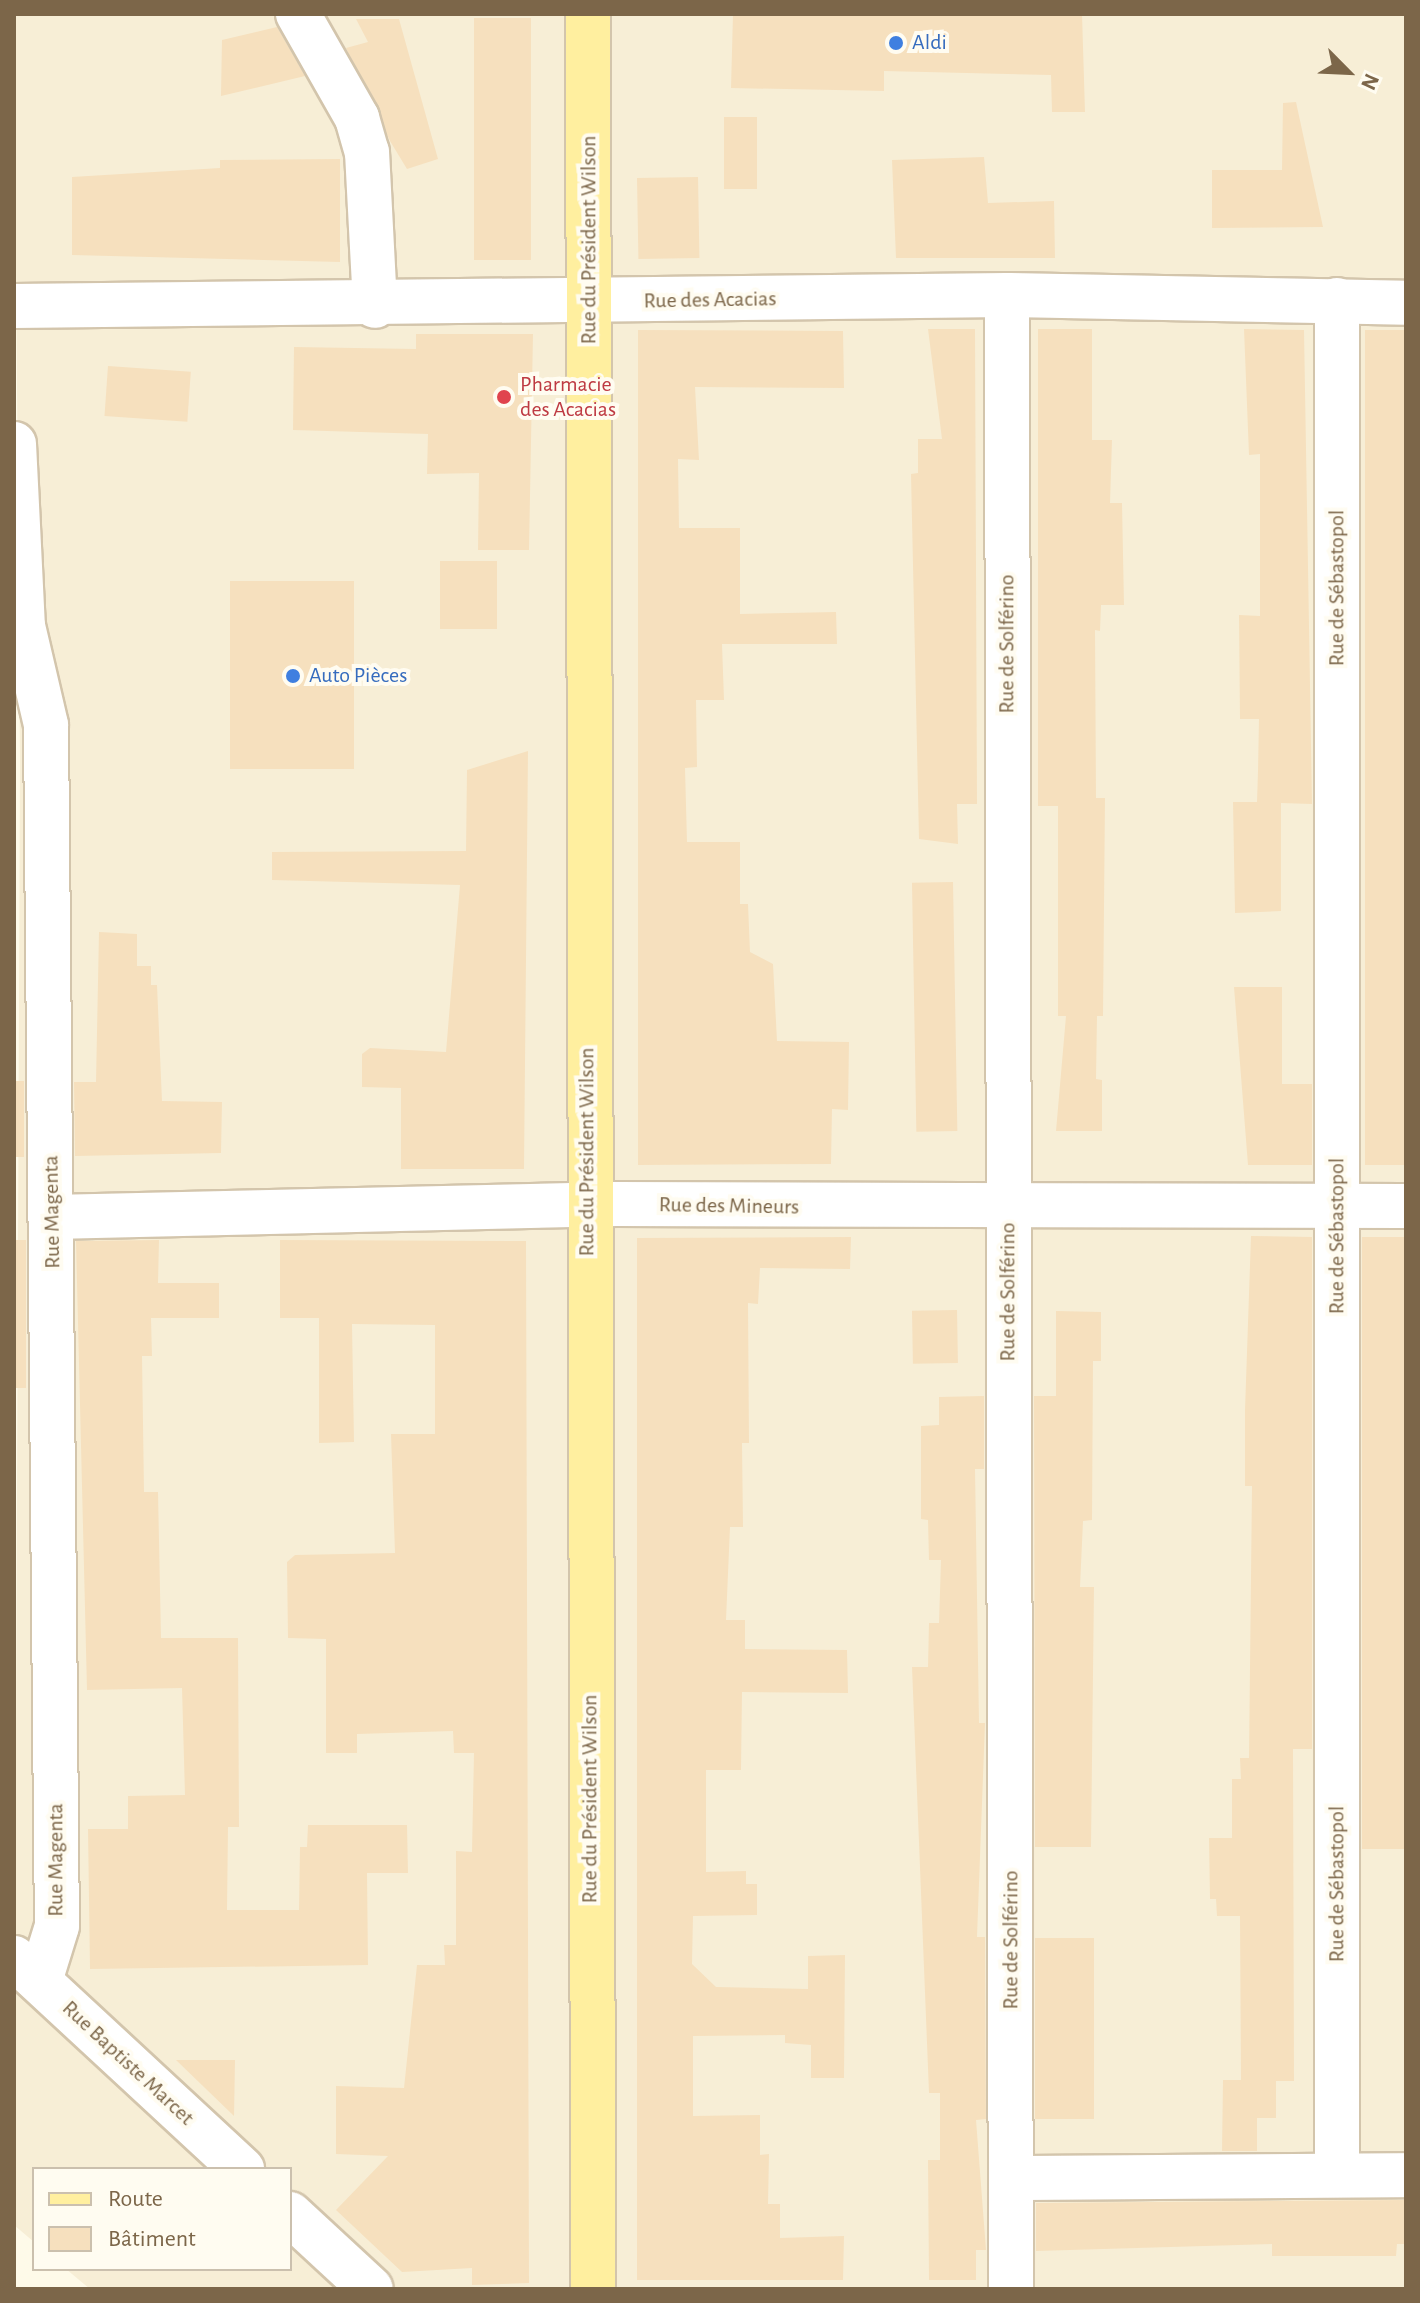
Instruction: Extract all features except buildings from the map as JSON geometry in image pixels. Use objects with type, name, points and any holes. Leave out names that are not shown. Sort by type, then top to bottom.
[{"type":"main road","name":"Rue du Président Wilson","points":[[588,14],[587,1205],[593,2289]]},
{"type":"street","points":[[298,14],[357,118],[367,152],[375,306]]},
{"type":"street","name":"Rue des Acacias","points":[[14,306],[375,306],[1007,295],[1406,303]]},
{"type":"street","name":"Rue de Solférino","points":[[1007,295],[1011,2289]]},
{"type":"street","name":"Rue de Sébastopol","points":[[1337,300],[1337,2173]]},
{"type":"street","name":"Rue Magenta","points":[[14,444],[23,626],[46,725],[52,1217],[57,1926],[27,1970]]},
{"type":"street","name":"Rue des Mineurs","points":[[52,1217],[587,1205],[1007,1208],[1406,1206]]},
{"type":"street","name":"Rue Baptiste Marcet","points":[[27,1970],[240,2167]]},
{"type":"street","points":[[1013,2178],[1337,2173],[1406,2175]]},
{"type":"street","points":[[292,2216],[371,2289]]},
{"type":"shaded area","points":[[14,14],[1406,14],[1406,2289],[90,2289],[68,2271],[292,2271],[292,2167],[32,2167],[32,2240],[14,2225],[20,761]]},
{"type":"place","name":"Aldi","points":[[896,43]]},
{"type":"place","name":"Pharmacie des Acacias","points":[[504,397]]},
{"type":"place","name":"Auto Pièces","points":[[293,676]]}]
